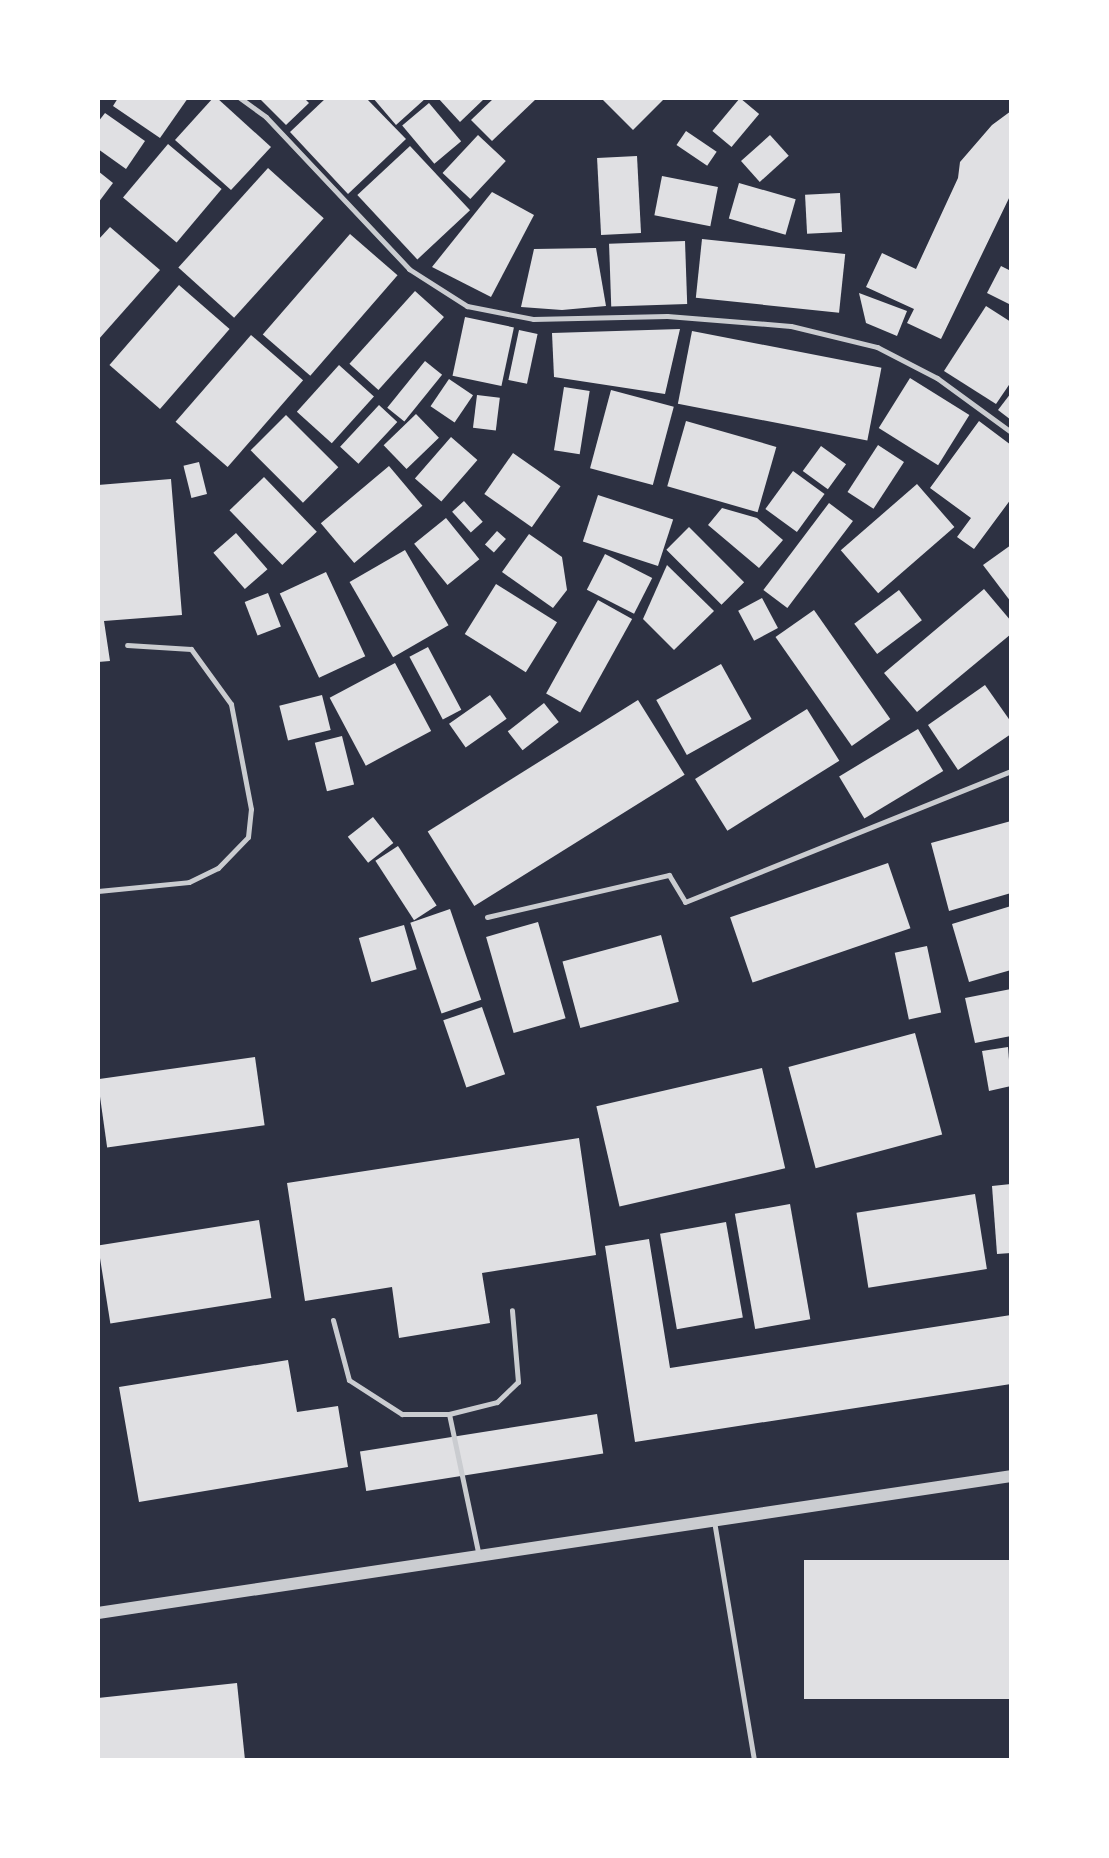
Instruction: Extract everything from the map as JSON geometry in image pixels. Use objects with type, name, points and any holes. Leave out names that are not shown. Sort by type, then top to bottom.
[{"type":"street","points":[[98,1614],[1011,1476]]},
{"type":"lane","points":[[240,98],[266,117],[409,269],[467,306],[533,319],[667,316],[791,326],[877,347],[937,378],[1011,432]]},
{"type":"lane","points":[[98,891],[189,882],[218,868],[248,837],[251,810],[231,704],[191,649],[127,645]]},
{"type":"lane","points":[[487,917],[669,875],[685,902],[961,794],[1011,771]]},
{"type":"lane","points":[[333,1320],[349,1381],[402,1414],[449,1414],[497,1402],[518,1382],[512,1310]]},
{"type":"lane","points":[[449,1414],[479,1556]]},
{"type":"lane","points":[[714,1521],[754,1760]]},
{"type":"building","points":[[118,98],[188,98],[160,138],[113,106]]},
{"type":"building","points":[[213,98],[217,98],[271,147],[231,190],[175,140]]},
{"type":"building","points":[[259,98],[304,98],[309,103],[286,125]]},
{"type":"building","points":[[326,98],[366,98],[406,139],[348,194],[290,132]]},
{"type":"building","points":[[373,98],[426,98],[396,125]]},
{"type":"building","points":[[438,98],[485,98],[460,122]]},
{"type":"building","points":[[494,98],[537,98],[492,141],[471,120]]},
{"type":"building","points":[[665,98],[633,130],[603,100]]},
{"type":"building","points":[[740,98],[759,114],[732,147],[712,131]]},
{"type":"building","points":[[429,103],[461,141],[434,164],[402,125]]},
{"type":"building","points":[[1011,111],[1011,194],[941,339],[907,323],[914,309],[866,287],[882,253],[916,269],[958,178],[960,162],[992,125]]},
{"type":"building","points":[[105,113],[145,141],[126,169],[98,149],[98,122]]},
{"type":"building","points":[[686,131],[717,152],[707,166],[676,145]]},
{"type":"building","points":[[478,135],[506,161],[470,199],[443,173]]},
{"type":"building","points":[[770,135],[789,156],[760,182],[741,161]]},
{"type":"building","points":[[168,144],[222,189],[177,243],[123,198]]},
{"type":"building","points":[[410,146],[470,210],[417,259],[357,195]]},
{"type":"building","points":[[637,156],[641,233],[601,235],[597,158]]},
{"type":"building","points":[[268,168],[324,218],[234,318],[178,268]]},
{"type":"building","points":[[98,171],[113,183],[98,203]]},
{"type":"building","points":[[662,176],[718,187],[710,226],[654,215]]},
{"type":"building","points":[[739,183],[796,199],[786,235],[729,219]]},
{"type":"building","points":[[492,192],[534,215],[491,297],[432,267]]},
{"type":"building","points":[[840,193],[842,232],[807,234],[805,195]]},
{"type":"building","points":[[110,227],[160,270],[98,340],[98,240]]},
{"type":"building","points":[[350,234],[398,275],[310,376],[263,334]]},
{"type":"building","points":[[702,239],[845,254],[839,313],[696,298]]},
{"type":"building","points":[[685,241],[687,304],[611,307],[609,244]]},
{"type":"building","points":[[596,248],[606,306],[562,310],[521,307],[534,249]]},
{"type":"building","points":[[1001,266],[1011,271],[1011,305],[987,293]]},
{"type":"building","points":[[179,285],[230,329],[160,409],[109,365]]},
{"type":"building","points":[[415,291],[444,317],[378,390],[349,364]]},
{"type":"building","points":[[859,293],[907,311],[897,336],[866,323]]},
{"type":"building","points":[[986,306],[1011,322],[1011,382],[996,404],[944,371]]},
{"type":"building","points":[[465,317],[514,327],[501,386],[453,376]]},
{"type":"building","points":[[680,329],[665,394],[554,377],[552,333]]},
{"type":"building","points":[[519,330],[538,334],[527,384],[508,380]]},
{"type":"building","points":[[692,331],[881,368],[867,440],[678,404]]},
{"type":"building","points":[[251,335],[303,380],[228,467],[176,422]]},
{"type":"building","points":[[425,361],[442,375],[404,421],[387,408]]},
{"type":"building","points":[[339,365],[374,396],[332,443],[297,412]]},
{"type":"building","points":[[910,378],[969,415],[938,465],[879,428]]},
{"type":"building","points":[[449,379],[473,395],[455,423],[431,406]]},
{"type":"building","points":[[564,387],[590,391],[580,454],[554,450]]},
{"type":"building","points":[[611,390],[674,407],[653,485],[590,468]]},
{"type":"building","points":[[1011,393],[1011,420],[998,410]]},
{"type":"building","points":[[477,395],[500,398],[496,431],[473,428]]},
{"type":"building","points":[[379,405],[397,422],[358,464],[340,447]]},
{"type":"building","points":[[416,414],[439,438],[407,469],[384,445]]},
{"type":"building","points":[[286,415],[338,467],[303,503],[251,450]]},
{"type":"building","points":[[686,421],[776,447],[758,512],[667,486]]},
{"type":"building","points":[[979,421],[1011,445],[1011,499],[974,549],[957,537],[971,518],[930,488]]},
{"type":"building","points":[[451,437],[477,460],[441,501],[415,479]]},
{"type":"building","points":[[878,445],[904,462],[873,509],[848,492]]},
{"type":"building","points":[[821,446],[846,464],[828,489],[803,471]]},
{"type":"building","points":[[513,453],[561,486],[532,527],[484,494]]},
{"type":"building","points":[[199,462],[207,494],[191,498],[183,466]]},
{"type":"building","points":[[389,466],[422,506],[354,563],[321,523]]},
{"type":"building","points":[[793,471],[825,494],[797,532],[765,509]]},
{"type":"building","points":[[264,477],[317,532],[282,565],[229,510]]},
{"type":"building","points":[[171,479],[182,615],[104,621],[110,661],[98,662],[98,485]]},
{"type":"building","points":[[917,484],[954,527],[878,593],[841,550]]},
{"type":"building","points":[[598,495],[673,519],[658,566],[583,542]]},
{"type":"building","points":[[464,501],[483,522],[471,533],[452,512]]},
{"type":"building","points":[[829,503],[853,521],[787,608],[763,590]]},
{"type":"building","points":[[722,508],[757,518],[783,540],[759,568],[708,525]]},
{"type":"building","points":[[446,518],[479,559],[447,585],[414,544]]},
{"type":"building","points":[[689,527],[744,582],[722,605],[666,550]]},
{"type":"building","points":[[497,531],[506,539],[494,552],[485,544]]},
{"type":"building","points":[[236,533],[267,569],[245,589],[213,553]]},
{"type":"building","points":[[529,534],[562,557],[567,590],[553,608],[502,572]]},
{"type":"building","points":[[1011,545],[1011,602],[983,565]]},
{"type":"building","points":[[405,550],[448,625],[393,657],[350,582]]},
{"type":"building","points":[[605,554],[652,578],[634,614],[587,590]]},
{"type":"building","points":[[667,565],[714,611],[674,650],[643,619]]},
{"type":"building","points":[[326,572],[365,656],[319,678],[280,594]]},
{"type":"building","points":[[496,584],[557,622],[526,672],[465,634]]},
{"type":"building","points":[[984,589],[1011,621],[1011,634],[917,712],[884,673]]},
{"type":"building","points":[[899,590],[922,620],[877,654],[854,624]]},
{"type":"building","points":[[268,593],[281,627],[258,636],[245,602]]},
{"type":"building","points":[[762,598],[778,628],[754,641],[738,611]]},
{"type":"building","points":[[598,600],[632,619],[580,712],[546,694]]},
{"type":"building","points":[[814,610],[890,719],[852,746],[775,637]]},
{"type":"building","points":[[428,647],[461,710],[443,720],[409,657]]},
{"type":"building","points":[[395,663],[431,731],[366,766],[330,698]]},
{"type":"building","points":[[721,664],[752,719],[687,755],[656,700]]},
{"type":"building","points":[[985,685],[1011,722],[1011,734],[958,770],[928,725]]},
{"type":"building","points":[[322,695],[331,730],[288,741],[279,706]]},
{"type":"building","points":[[490,695],[507,719],[466,747],[449,724]]},
{"type":"building","points":[[638,700],[685,775],[474,906],[428,831]]},
{"type":"building","points":[[544,703],[559,722],[523,750],[508,731]]},
{"type":"building","points":[[807,709],[839,761],[727,831],[695,779]]},
{"type":"building","points":[[918,729],[943,771],[864,818],[839,776]]},
{"type":"building","points":[[342,736],[354,785],[327,791],[315,743]]},
{"type":"building","points":[[373,817],[393,843],[368,863],[348,837]]},
{"type":"building","points":[[1011,821],[1011,893],[949,911],[931,843]]},
{"type":"building","points":[[398,846],[437,906],[414,920],[375,861]]},
{"type":"building","points":[[888,863],[910,928],[753,983],[730,917]]},
{"type":"building","points":[[1011,906],[1011,970],[969,982],[952,924]]},
{"type":"building","points":[[450,909],[481,1000],[442,1013],[410,923]]},
{"type":"building","points":[[538,922],[566,1018],[514,1033],[486,937]]},
{"type":"building","points":[[404,925],[417,969],[372,982],[359,938]]},
{"type":"building","points":[[661,935],[679,1002],[580,1028],[562,961]]},
{"type":"building","points":[[927,946],[941,1013],[909,1019],[895,953]]},
{"type":"building","points":[[1011,989],[1011,1036],[975,1043],[965,998]]},
{"type":"building","points":[[482,1007],[505,1074],[466,1087],[443,1020]]},
{"type":"building","points":[[915,1033],[942,1134],[816,1168],[788,1067]]},
{"type":"building","points":[[1008,1047],[1011,1086],[989,1091],[982,1051]]},
{"type":"building","points":[[255,1057],[265,1125],[107,1147],[98,1079]]},
{"type":"building","points":[[762,1068],[785,1168],[620,1207],[596,1106]]},
{"type":"building","points":[[579,1138],[596,1255],[482,1273],[490,1323],[399,1338],[392,1287],[305,1301],[287,1183]]},
{"type":"building","points":[[1011,1184],[1011,1253],[997,1254],[992,1186]]},
{"type":"building","points":[[975,1194],[987,1269],[868,1288],[856,1213]]},
{"type":"building","points":[[790,1204],[810,1319],[755,1329],[735,1214]]},
{"type":"building","points":[[259,1220],[271,1298],[110,1324],[98,1245]]},
{"type":"building","points":[[726,1222],[743,1318],[677,1329],[660,1234]]},
{"type":"building","points":[[649,1239],[670,1368],[1011,1315],[1011,1384],[635,1442],[605,1246]]},
{"type":"building","points":[[288,1360],[297,1412],[338,1406],[348,1467],[139,1502],[119,1387]]},
{"type":"building","points":[[597,1414],[603,1454],[366,1491],[360,1452]]},
{"type":"building","points":[[804,1560],[1011,1560],[1011,1699],[804,1699]]},
{"type":"building","points":[[237,1683],[245,1760],[98,1760],[98,1698]]}]
